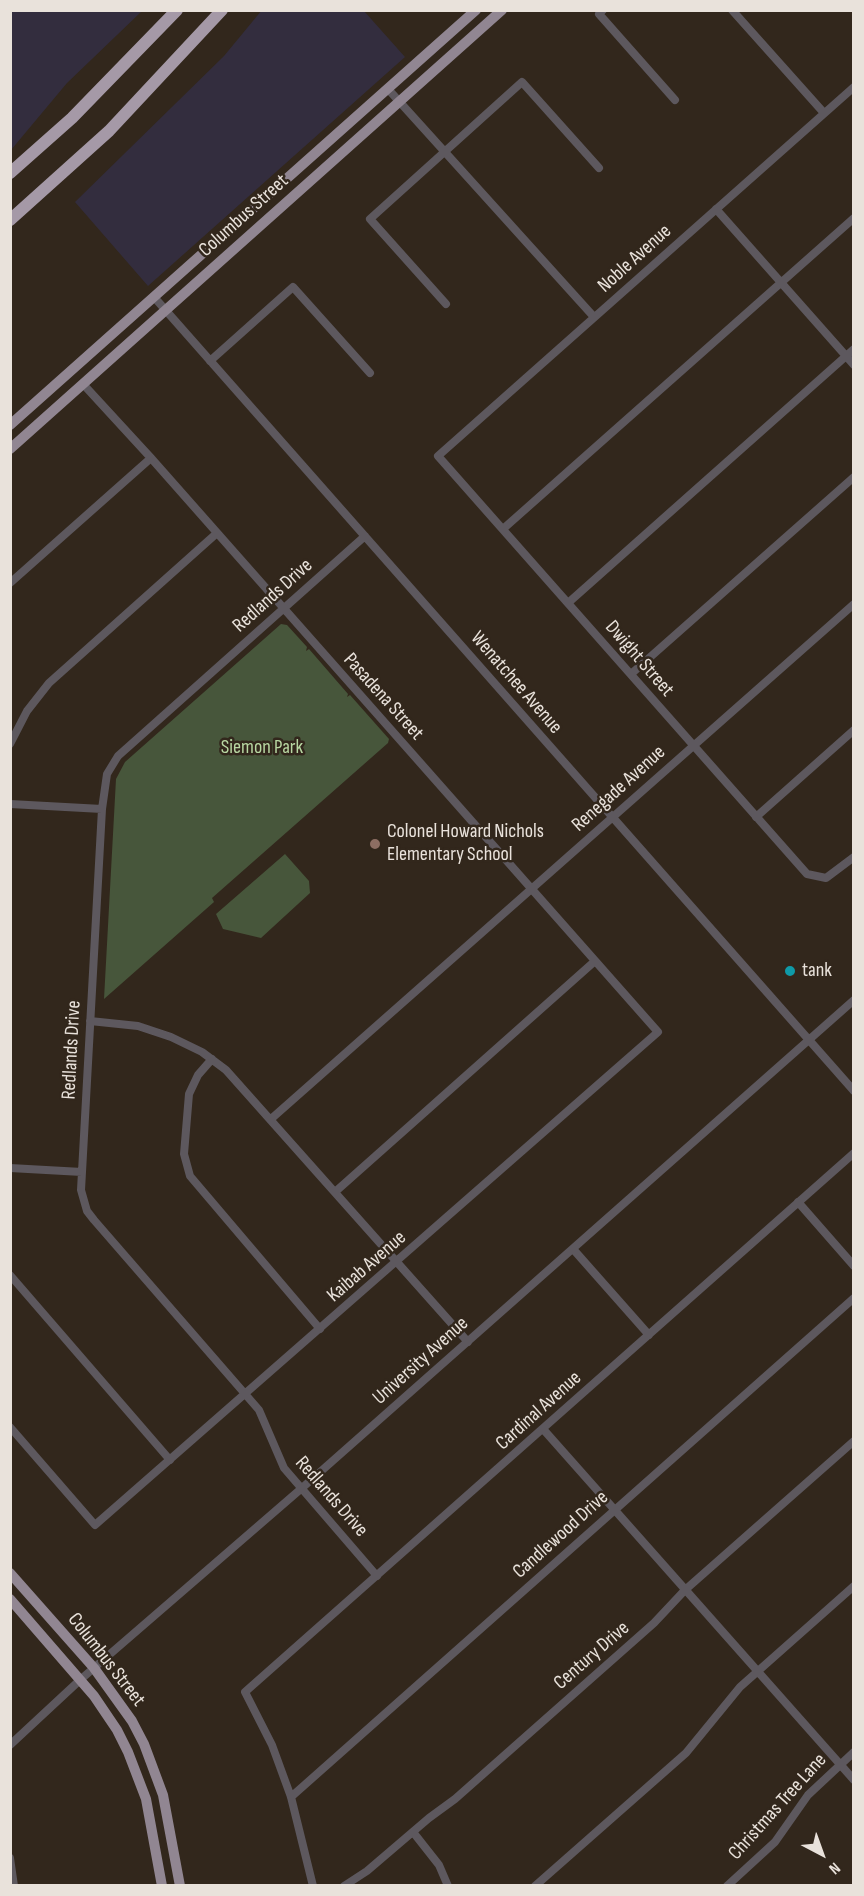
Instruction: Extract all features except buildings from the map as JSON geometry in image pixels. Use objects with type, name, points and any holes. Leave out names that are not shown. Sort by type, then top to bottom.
[{"type":"highway","points":[[10,173],[72,118],[177,10]]},
{"type":"highway","points":[[10,220],[109,131],[222,10]]},
{"type":"main road","name":"Columbus Street","points":[[10,426],[476,10]]},
{"type":"main road","name":"Columbus Street","points":[[10,449],[502,10]]},
{"type":"main road","name":"Columbus Street","points":[[10,1573],[94,1668],[132,1721],[154,1769],[168,1821],[180,1886]]},
{"type":"main road","name":"Columbus Street","points":[[10,1599],[80,1680],[117,1730],[138,1775],[151,1824],[162,1886]]},
{"type":"street","points":[[603,10],[599,14],[675,100]]},
{"type":"street","points":[[732,10],[824,113]]},
{"type":"street","points":[[446,304],[370,219],[522,82],[599,168]]},
{"type":"street","name":"Noble Avenue","points":[[438,456],[854,87]]},
{"type":"street","points":[[387,89],[446,150],[594,317]]},
{"type":"street","points":[[716,209],[854,365]]},
{"type":"street","points":[[503,529],[854,218]]},
{"type":"street","points":[[210,361],[293,287],[370,373]]},
{"type":"street","name":"Wenatchee Avenue","points":[[154,297],[854,1091]]},
{"type":"street","points":[[568,603],[854,349]]},
{"type":"street","name":"Pasadena Street","points":[[83,384],[658,1032]]},
{"type":"street","name":"Dwight Street","points":[[438,456],[807,874],[819,879],[832,875],[854,857]]},
{"type":"street","points":[[10,584],[151,458]]},
{"type":"street","points":[[631,674],[854,477]]},
{"type":"street","points":[[10,744],[27,711],[49,683],[217,533]]},
{"type":"street","name":"Redlands Drive","points":[[365,536],[118,756],[107,774],[102,809],[82,1173],[83,1200],[94,1221],[245,1394],[264,1419],[277,1459],[377,1576]]},
{"type":"street","name":"Renegade Avenue","points":[[271,1119],[854,604]]},
{"type":"street","points":[[756,817],[854,730]]},
{"type":"street","points":[[10,804],[102,809]]},
{"type":"street","points":[[334,1192],[595,961]]},
{"type":"street","name":"University Avenue","points":[[10,1745],[80,1680],[302,1488],[854,1000]]},
{"type":"street","points":[[90,1021],[117,1023],[155,1031],[187,1044],[212,1059],[241,1085],[468,1342]]},
{"type":"street","name":"Kaibab Avenue","points":[[10,1427],[95,1525],[658,1032]]},
{"type":"street","points":[[212,1059],[198,1076],[189,1094],[184,1154],[190,1176],[320,1329]]},
{"type":"street","name":"Cardinal Avenue","points":[[291,1797],[272,1745],[245,1692],[854,1153]]},
{"type":"street","points":[[10,1168],[82,1173]]},
{"type":"street","points":[[798,1202],[854,1266]]},
{"type":"street","points":[[573,1249],[649,1335]]},
{"type":"street","points":[[10,1275],[170,1460]]},
{"type":"street","name":"Candlewood Drive","points":[[291,1797],[854,1298]]},
{"type":"street","points":[[543,1429],[854,1780]]},
{"type":"street","name":"Century Drive","points":[[344,1886],[368,1871],[455,1799],[654,1623],[685,1590],[854,1441]]},
{"type":"street","points":[[535,1886],[686,1753],[728,1700],[757,1671],[854,1586]]},
{"type":"street","name":"Christmas Tree Lane","points":[[727,1886],[775,1842],[808,1795],[854,1752]]},
{"type":"street","points":[[291,1797],[313,1886]]},
{"type":"street","points":[[413,1832],[439,1865],[448,1886]]},
{"type":"street","points":[[10,1858],[14,1886]]},
{"type":"shaded area","points":[[11,10],[142,11],[67,83],[11,150]]},
{"type":"shaded area","points":[[262,10],[364,11],[405,57],[148,286],[75,202],[224,56]]},
{"type":"green space","name":"Siemon Park","points":[[281,624],[287,625],[307,647],[306,651],[309,649],[348,694],[347,697],[350,695],[389,739],[388,743],[212,898],[214,902],[104,999],[116,779],[125,762]]},
{"type":"green space","points":[[285,854],[309,881],[310,893],[261,938],[223,929],[216,914]]},
{"type":"place","name":"Colonel Howard Nichols Elementary School","points":[[375,844]]},
{"type":"place","name":"tank","points":[[790,971]]}]
